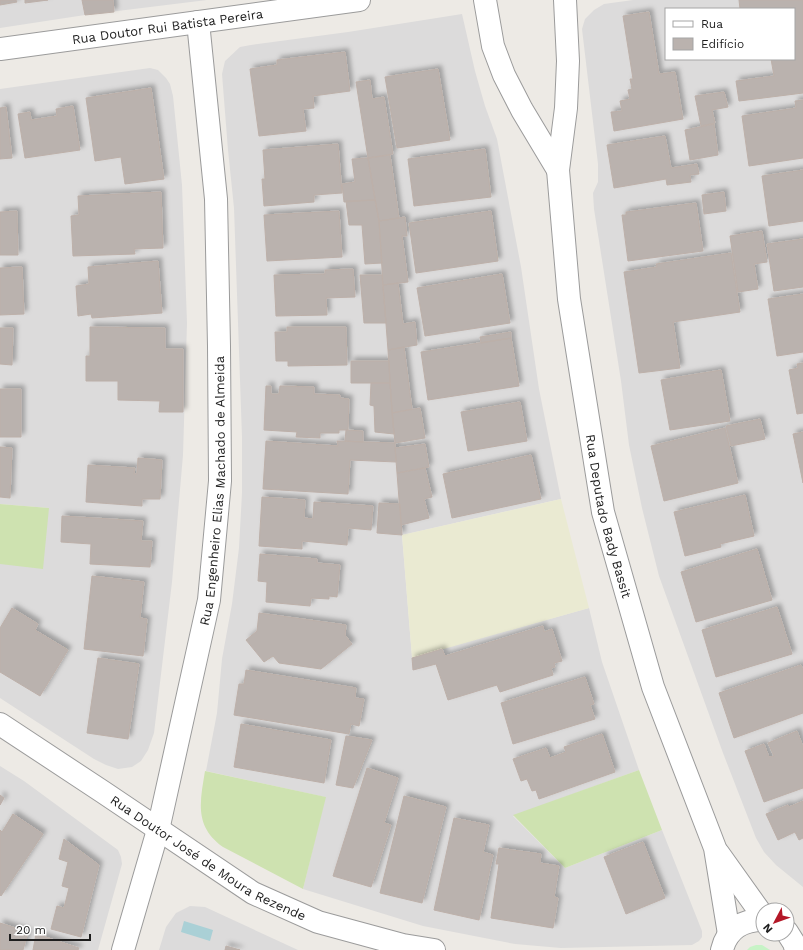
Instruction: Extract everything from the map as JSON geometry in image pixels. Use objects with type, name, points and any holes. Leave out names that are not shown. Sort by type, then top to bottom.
[{"type":"street","name":"Rua Doutor Rui Batista Pereira","points":[[0,50],[359,0]]},
{"type":"street","name":"Rua Deputado Bady Bassit","points":[[485,0],[493,46],[504,75],[522,110],[558,170]]},
{"type":"street","name":"Rua Deputado Bady Bassit","points":[[565,0],[568,61],[566,100],[558,170],[569,299],[603,512],[654,687],[715,848],[726,942]]},
{"type":"street","name":"Rua Engenheiro Elias Machado de Almeida","points":[[123,950],[158,830],[209,600],[220,481],[216,199],[198,22]]},
{"type":"street","name":"Rua Doutor José de Moura Rezende","points":[[0,724],[253,893],[318,922],[403,945],[434,950]]},
{"type":"street","name":"Rua Deputado Bady Bassit","points":[[715,848],[755,905]]},
{"type":"street","points":[[726,942],[740,925],[755,920]]},
{"type":"shaded area","points":[[0,0],[207,0],[85,15],[0,28]]},
{"type":"shaded area","points":[[633,0],[803,0],[803,887],[776,865],[764,852],[756,838],[723,753],[659,576],[642,508],[629,445],[621,381],[594,209],[593,193],[598,182],[598,164],[582,29],[585,19],[594,10],[604,4]]},
{"type":"shaded area","points":[[462,14],[475,71],[485,106],[497,139],[521,267],[539,389],[561,499],[402,535],[412,657],[589,608],[602,662],[639,770],[513,816],[565,868],[662,830],[702,931],[702,937],[699,941],[692,945],[561,948],[515,944],[423,926],[303,889],[325,797],[206,771],[217,713],[222,659],[232,604],[239,548],[242,493],[242,437],[234,208],[222,74],[225,61],[240,47]]},
{"type":"shaded area","points":[[150,68],[158,70],[170,84],[173,96],[182,185],[187,323],[183,455],[172,582],[154,733],[148,750],[141,761],[132,767],[118,769],[94,759],[0,698],[0,563],[49,508],[0,504],[0,89]]},
{"type":"shaded area","points":[[0,766],[24,781],[118,850],[122,864],[98,950],[0,950]]},
{"type":"shaded area","points":[[190,906],[205,907],[298,950],[159,950],[166,927],[176,913]]},
{"type":"green space","points":[[561,499],[589,608],[412,658],[402,535]]},
{"type":"green space","points":[[0,504],[49,508],[43,569],[0,564]]},
{"type":"green space","points":[[639,770],[662,830],[565,868],[513,815]]},
{"type":"green space","points":[[205,771],[326,797],[303,889],[223,847],[207,831],[201,813]]},
{"type":"green space","points":[[756,945],[762,945],[770,950],[747,950]]},
{"type":"water","points":[[184,921],[213,930],[210,941],[181,932]]},
{"type":"building","points":[[0,0],[16,0],[17,2],[0,5]]},
{"type":"building","points":[[25,0],[48,0],[25,3]]},
{"type":"building","points":[[82,0],[113,0],[114,12],[85,15]]},
{"type":"building","points":[[739,0],[803,0],[803,93],[739,101],[736,81],[774,76],[771,60],[795,60],[795,8],[740,8]]},
{"type":"building","points":[[649,12],[659,74],[675,72],[683,119],[614,131],[611,112],[622,111],[620,101],[630,99],[628,90],[632,89],[630,79],[633,79],[623,16]]},
{"type":"building","points":[[345,52],[350,91],[313,96],[314,108],[303,109],[306,131],[259,136],[250,69],[277,65],[277,60]]},
{"type":"building","points":[[438,69],[450,140],[397,148],[385,77]]},
{"type":"building","points":[[370,80],[372,99],[384,97],[393,154],[368,158],[356,82]]},
{"type":"building","points":[[151,88],[164,179],[125,184],[121,157],[95,161],[86,98]]},
{"type":"building","points":[[724,92],[728,107],[712,110],[715,123],[701,126],[695,96]]},
{"type":"building","points":[[803,100],[803,158],[749,166],[742,116],[796,108],[795,101]]},
{"type":"building","points":[[73,106],[80,150],[25,158],[18,114],[30,112],[31,120],[57,116],[56,109]]},
{"type":"building","points":[[6,107],[12,158],[0,159],[0,108]]},
{"type":"building","points":[[714,124],[718,155],[690,160],[685,130]]},
{"type":"building","points":[[665,136],[671,168],[697,164],[699,174],[690,175],[691,182],[667,185],[666,179],[614,188],[607,145]]},
{"type":"building","points":[[338,144],[342,193],[314,195],[314,202],[264,206],[262,179],[265,179],[263,150]]},
{"type":"building","points":[[485,149],[491,197],[414,206],[408,159]]},
{"type":"building","points":[[390,155],[399,218],[379,221],[368,158]]},
{"type":"building","points":[[368,158],[375,200],[344,202],[342,184],[355,182],[352,159]]},
{"type":"building","points":[[803,170],[803,221],[769,226],[762,176]]},
{"type":"building","points":[[161,192],[163,248],[134,249],[135,254],[73,256],[71,216],[79,215],[78,196]]},
{"type":"building","points":[[724,192],[726,211],[704,214],[702,195]]},
{"type":"building","points":[[375,200],[379,221],[382,263],[365,264],[362,225],[349,225],[346,201]]},
{"type":"building","points":[[696,203],[703,251],[628,261],[622,215],[626,215],[626,212]]},
{"type":"building","points":[[17,211],[18,255],[0,255],[0,212]]},
{"type":"building","points":[[339,211],[342,257],[267,261],[264,215]]},
{"type":"building","points":[[491,211],[498,261],[416,273],[409,223]]},
{"type":"building","points":[[405,217],[407,236],[402,236],[408,282],[383,285],[379,221]]},
{"type":"building","points":[[762,231],[767,262],[754,264],[758,289],[738,292],[730,236]]},
{"type":"building","points":[[803,239],[803,287],[774,291],[767,244]]},
{"type":"building","points":[[731,253],[740,312],[673,322],[680,368],[639,373],[624,272],[657,267],[656,264]]},
{"type":"building","points":[[158,261],[162,313],[92,318],[91,314],[78,316],[76,286],[89,284],[88,267]]},
{"type":"building","points":[[22,267],[24,314],[0,315],[0,268]]},
{"type":"building","points":[[353,269],[355,297],[326,298],[327,315],[276,316],[274,275],[325,274],[325,270]]},
{"type":"building","points":[[502,274],[510,323],[425,336],[417,288]]},
{"type":"building","points":[[360,275],[382,275],[386,323],[364,323]]},
{"type":"building","points":[[398,283],[403,324],[415,322],[417,345],[388,350],[383,285]]},
{"type":"building","points":[[803,294],[803,352],[777,356],[768,299]]},
{"type":"building","points":[[90,327],[165,328],[165,349],[183,349],[183,412],[159,412],[160,401],[118,400],[118,381],[86,381],[86,356],[90,356]]},
{"type":"building","points":[[287,327],[346,327],[347,365],[288,366],[288,361],[276,361],[275,332],[287,332]]},
{"type":"building","points":[[0,328],[13,328],[12,365],[0,364]]},
{"type":"building","points":[[511,332],[511,338],[481,343],[480,337]]},
{"type":"building","points":[[511,338],[519,386],[428,400],[421,352]]},
{"type":"building","points":[[404,347],[412,409],[392,413],[388,350]]},
{"type":"building","points":[[351,361],[389,361],[390,383],[351,383]]},
{"type":"building","points":[[803,363],[803,413],[797,414],[789,370],[798,368],[797,364]]},
{"type":"building","points":[[721,370],[730,421],[670,430],[661,380]]},
{"type":"building","points":[[371,383],[390,383],[394,434],[375,432],[374,406],[370,405]]},
{"type":"building","points":[[266,386],[271,386],[271,394],[279,394],[280,386],[314,387],[314,394],[340,395],[340,398],[349,399],[348,430],[339,430],[339,433],[320,433],[320,438],[296,437],[297,432],[264,430]]},
{"type":"building","points":[[0,389],[21,389],[21,437],[0,437]]},
{"type":"building","points":[[520,402],[527,441],[468,451],[461,412]]},
{"type":"building","points":[[420,408],[425,438],[395,443],[392,413]]},
{"type":"building","points":[[760,419],[765,439],[731,446],[726,426]]},
{"type":"building","points":[[725,428],[738,483],[664,501],[651,446]]},
{"type":"building","points":[[346,430],[363,431],[363,442],[345,441]]},
{"type":"building","points":[[803,432],[803,483],[793,434]]},
{"type":"building","points":[[266,441],[338,446],[337,441],[395,443],[396,462],[350,460],[348,494],[263,489]]},
{"type":"building","points":[[425,444],[429,467],[397,473],[395,448]]},
{"type":"building","points":[[0,447],[12,448],[10,498],[0,497]]},
{"type":"building","points":[[531,455],[541,499],[452,518],[443,474]]},
{"type":"building","points":[[138,458],[162,460],[160,499],[142,499],[142,506],[86,502],[88,465],[135,468],[134,474],[137,474]]},
{"type":"building","points":[[425,468],[432,497],[424,499],[429,518],[401,525],[397,473]]},
{"type":"building","points":[[745,495],[754,536],[720,544],[721,547],[685,556],[674,512]]},
{"type":"building","points":[[262,497],[305,500],[304,518],[313,519],[314,502],[373,506],[371,530],[348,528],[347,545],[302,541],[302,549],[259,546]]},
{"type":"building","points":[[379,503],[400,504],[402,535],[377,533]]},
{"type":"building","points":[[62,516],[143,521],[141,541],[152,541],[150,567],[90,564],[91,544],[61,542]]},
{"type":"building","points":[[757,549],[772,600],[696,622],[681,572]]},
{"type":"building","points":[[260,554],[317,559],[317,563],[340,565],[337,597],[329,596],[329,599],[311,598],[310,606],[266,602],[267,582],[258,581]]},
{"type":"building","points":[[92,576],[144,582],[140,618],[147,619],[143,656],[84,649]]},
{"type":"building","points":[[777,607],[792,654],[716,677],[702,630]]},
{"type":"building","points":[[12,608],[38,624],[35,630],[68,650],[40,696],[0,672],[0,628]]},
{"type":"building","points":[[259,613],[346,625],[345,635],[352,644],[321,669],[279,663],[273,656],[264,662],[246,640],[257,631]]},
{"type":"building","points":[[543,626],[544,632],[552,629],[562,661],[554,663],[555,667],[551,668],[553,675],[500,692],[497,685],[448,700],[436,664],[413,670],[412,658],[442,649],[445,656]]},
{"type":"building","points":[[98,658],[139,664],[128,739],[87,733]]},
{"type":"building","points":[[801,665],[803,670],[803,713],[734,738],[719,693]]},
{"type":"building","points":[[246,670],[356,688],[355,698],[364,699],[359,726],[351,724],[349,734],[234,715],[239,684],[244,684]]},
{"type":"building","points":[[585,677],[594,704],[590,705],[595,719],[513,744],[501,703]]},
{"type":"building","points":[[241,724],[331,740],[324,783],[234,767]]},
{"type":"building","points":[[797,731],[803,747],[803,788],[764,802],[745,751],[764,744],[769,757],[774,756],[768,743]]},
{"type":"building","points":[[602,734],[615,772],[539,799],[536,790],[532,791],[527,779],[521,781],[513,759],[546,748],[550,758],[566,752],[564,747]]},
{"type":"building","points":[[346,736],[372,740],[353,788],[336,785]]},
{"type":"building","points":[[367,768],[398,778],[384,823],[391,825],[371,887],[333,876]]},
{"type":"building","points":[[0,795],[4,798],[0,805]]},
{"type":"building","points":[[404,796],[446,807],[422,903],[380,893]]},
{"type":"building","points":[[803,801],[803,838],[799,840],[795,832],[778,840],[766,814]]},
{"type":"building","points":[[13,814],[43,834],[1,896],[0,830],[2,832]]},
{"type":"building","points":[[454,818],[489,825],[483,852],[493,855],[479,920],[434,910]]},
{"type":"building","points":[[64,839],[99,865],[81,937],[51,929],[57,906],[64,908],[69,888],[62,886],[68,862],[59,859]]},
{"type":"building","points":[[643,842],[665,898],[626,914],[604,857]]},
{"type":"building","points":[[499,848],[541,854],[540,863],[559,866],[554,897],[558,898],[553,928],[491,918],[499,864],[496,864]]},
{"type":"building","points":[[0,923],[28,932],[23,950],[0,950]]},
{"type":"building","points":[[36,934],[79,948],[78,950],[33,950]]},
{"type":"building","points":[[226,946],[240,950],[225,950]]}]
